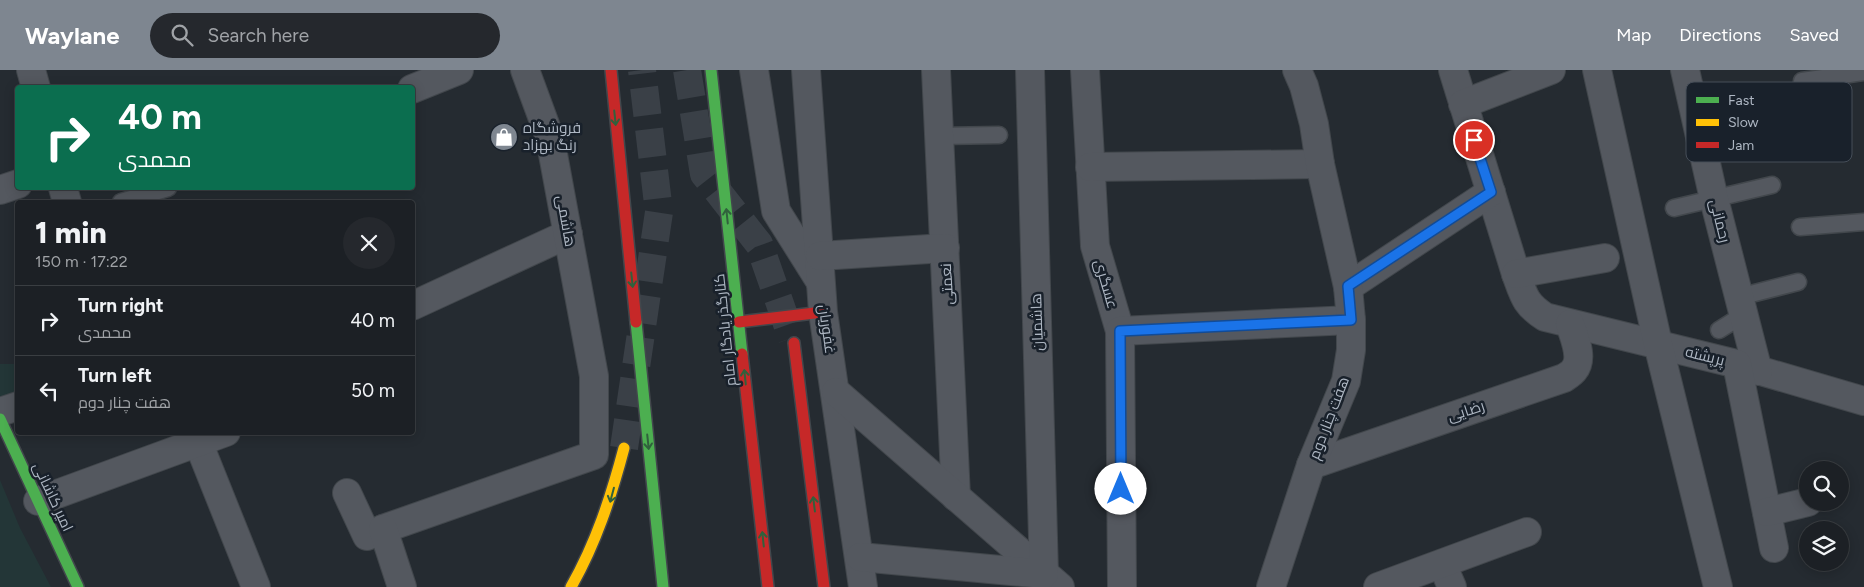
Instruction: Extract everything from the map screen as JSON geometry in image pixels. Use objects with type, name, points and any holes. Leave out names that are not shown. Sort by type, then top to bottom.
[{"type":"main road","points":[[610,70],[663,587]]},
{"type":"main road","name":"کنارگذر یادگار امام","points":[[711,70],[768,587]]},
{"type":"main road","points":[[739,322],[823,312]]},
{"type":"main road","points":[[794,343],[824,587]]},
{"type":"main road","name":"امیر کاشانی","points":[[0,419],[78,587]]},
{"type":"main road","points":[[571,587],[587,561],[608,510],[624,448]]},
{"type":"street","points":[[31,70],[35,85]]},
{"type":"street","points":[[415,88],[459,70]]},
{"type":"street","name":"هاشمی","points":[[383,529],[594,455],[594,376],[550,138],[525,70]]},
{"type":"street","points":[[754,70],[776,211],[822,284]]},
{"type":"street","name":"غفوریان","points":[[806,70],[823,312],[863,587]]},
{"type":"street","name":"نعمتی","points":[[936,70],[956,497]]},
{"type":"street","name":"هاشمیان","points":[[1030,70],[1052,580]]},
{"type":"street","name":"عسگری","points":[[1085,70],[1095,246],[1120,331],[1122,587]]},
{"type":"street","name":"هفت چنار دوم","points":[[1271,587],[1311,465],[1346,381],[1351,350],[1348,286],[1320,164],[1314,124],[1304,86],[1297,70]]},
{"type":"street","points":[[1453,70],[1524,295],[1532,309],[1557,321]]},
{"type":"street","points":[[1463,104],[1551,70]]},
{"type":"street","points":[[1597,70],[1658,344],[1718,587]]},
{"type":"street","name":"رحمانی","points":[[1706,162],[1741,306],[1747,367],[1767,512],[1774,548]]},
{"type":"street","points":[[1090,167],[1320,164]]},
{"type":"street","points":[[0,190],[15,185]]},
{"type":"street","points":[[1348,286],[1491,192]]},
{"type":"street","points":[[415,305],[568,234]]},
{"type":"street","points":[[820,256],[945,248]]},
{"type":"street","points":[[1516,274],[1605,258]]},
{"type":"street","points":[[1120,331],[1351,320]]},
{"type":"street","name":"پرپشته","points":[[1557,321],[1747,367],[1864,401]]},
{"type":"street","name":"رضایی","points":[[1311,465],[1564,378],[1574,370],[1578,361],[1578,351],[1557,321]]},
{"type":"street","points":[[836,392],[1052,580]]},
{"type":"street","points":[[0,412],[15,407]]},
{"type":"street","points":[[38,501],[196,438],[211,435]]},
{"type":"street","points":[[196,438],[256,587]]},
{"type":"street","points":[[346,493],[367,536],[383,529],[402,587]]},
{"type":"street","points":[[1767,512],[1799,504]]},
{"type":"street","points":[[1378,587],[1447,575],[1527,532]]},
{"type":"street","points":[[860,557],[1052,580]]},
{"type":"lane","points":[[1802,81],[1864,72]]},
{"type":"lane","points":[[940,136],[999,135]]},
{"type":"lane","points":[[1674,208],[1772,185]]},
{"type":"lane","points":[[128,200],[161,190]]},
{"type":"lane","points":[[1800,227],[1864,222]]},
{"type":"lane","points":[[1719,330],[1741,306],[1798,282]]},
{"type":"shaded area","points":[[0,364],[15,364],[15,399],[0,404]]},
{"type":"shaded area","points":[[0,480],[20,528],[51,587],[0,587]]},
{"type":"tunnel","points":[[624,448],[659,212],[642,70]]},
{"type":"tunnel","points":[[687,70],[704,174],[759,244],[792,338]]},
{"type":"traffic: fast","points":[[711,70],[742,354]]},
{"type":"traffic: fast","points":[[636,322],[663,587]]},
{"type":"traffic: fast","points":[[0,419],[78,587]]},
{"type":"traffic: slow","points":[[571,587],[588,554],[602,519],[624,448]]},
{"type":"traffic: jam","points":[[611,70],[636,322]]},
{"type":"traffic: jam","points":[[739,322],[823,312]]},
{"type":"traffic: jam","points":[[794,343],[824,587]]},
{"type":"traffic: jam","points":[[742,354],[768,587]]},
{"type":"place","name":"فروشگاه رنگ بهزاد","points":[[504,137]]},
{"type":"route","points":[[1121,489],[1120,331],[1351,320],[1348,286],[1491,192],[1474,140]]}]
